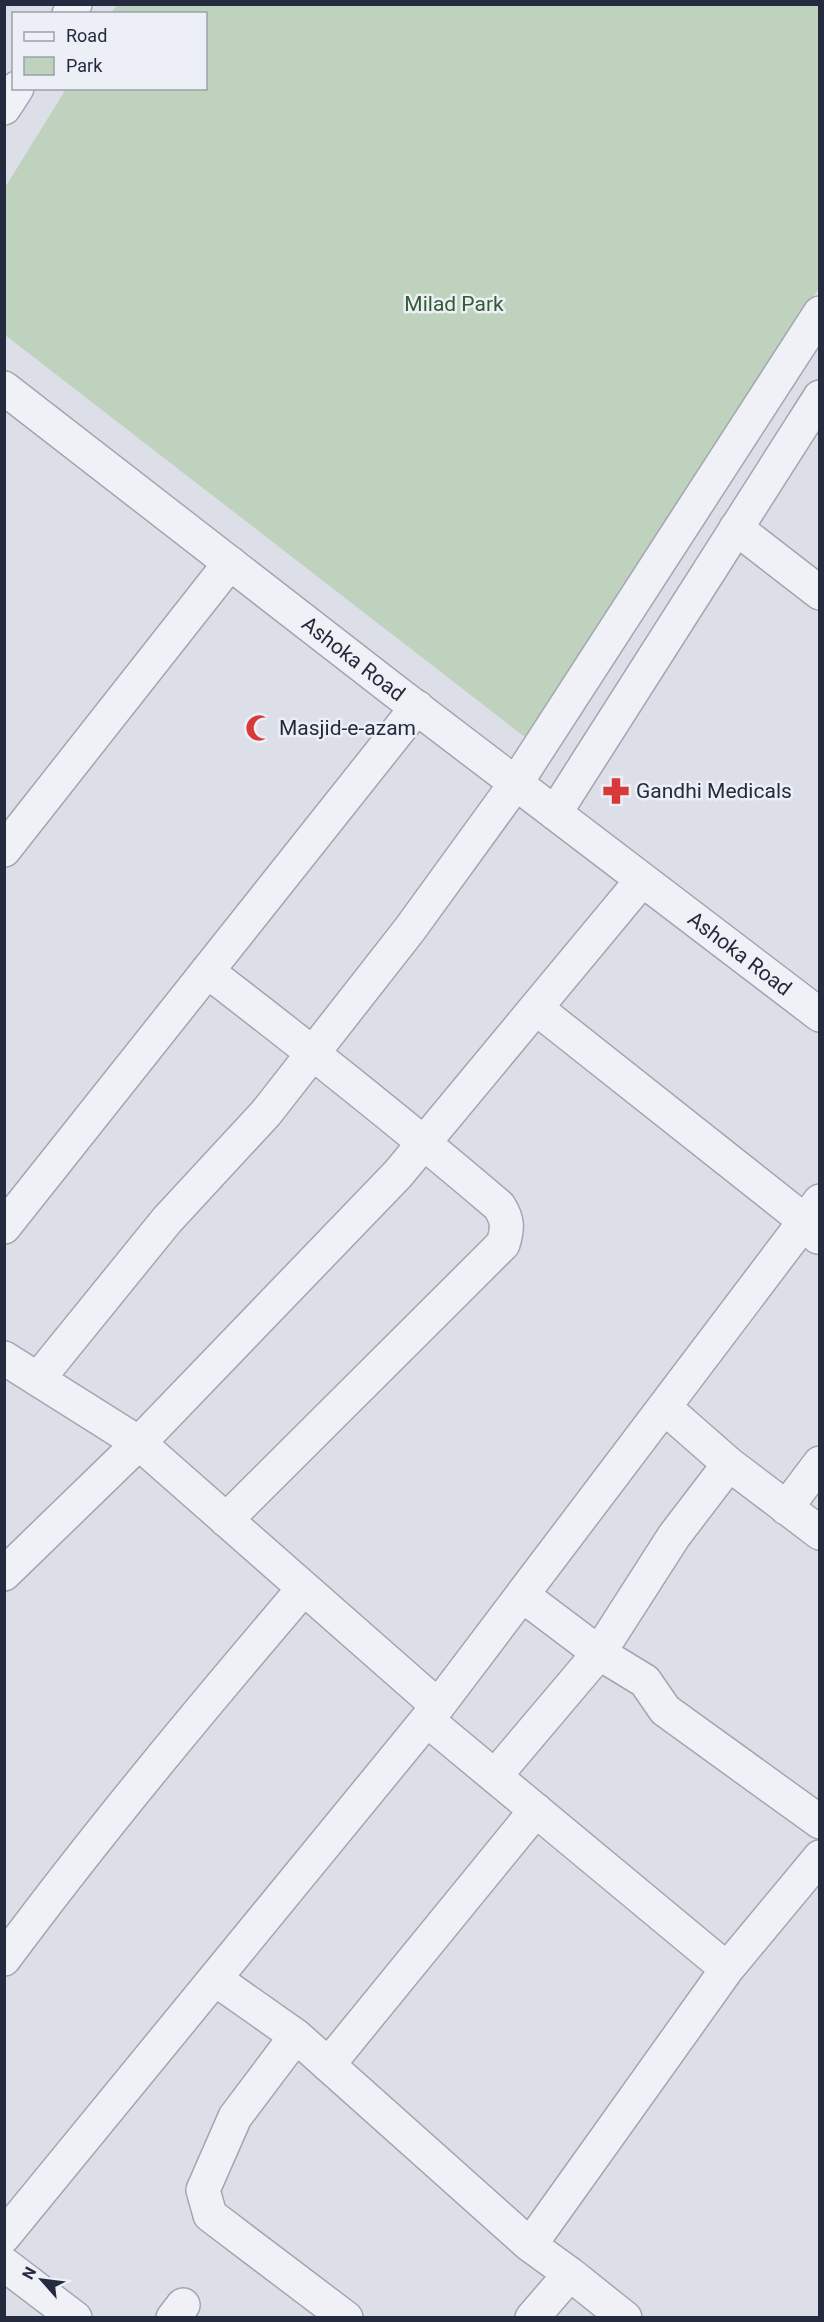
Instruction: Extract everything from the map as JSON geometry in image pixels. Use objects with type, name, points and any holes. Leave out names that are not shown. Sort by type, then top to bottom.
[{"type":"street","points":[[4,108],[17,90]]},
{"type":"street","points":[[38,1379],[167,1220],[266,1113],[410,929],[516,783],[819,313]]},
{"type":"street","name":"Ashoka Road","points":[[4,388],[642,880],[818,1010]]},
{"type":"street","points":[[555,813],[819,397]]},
{"type":"street","points":[[736,528],[819,593]]},
{"type":"street","points":[[4,850],[230,563]]},
{"type":"street","points":[[4,1227],[417,707]]},
{"type":"street","points":[[4,1574],[139,1443],[390,1182],[642,880]]},
{"type":"street","points":[[207,971],[424,1142],[499,1206],[507,1218],[507,1230],[503,1244],[226,1520]]},
{"type":"street","points":[[4,2236],[432,1713],[664,1407],[814,1221],[536,1008]]},
{"type":"street","points":[[4,1359],[139,1443],[303,1588],[495,1776],[727,1969]]},
{"type":"street","points":[[664,1407],[729,1464],[819,1533]]},
{"type":"street","points":[[786,1508],[819,1463]]},
{"type":"street","points":[[495,1776],[599,1653],[674,1536],[729,1464]]},
{"type":"street","points":[[4,1959],[168,1748],[303,1588]]},
{"type":"street","points":[[522,1595],[599,1653],[645,1681],[665,1710],[819,1822]]},
{"type":"street","points":[[328,2065],[536,1810]]},
{"type":"street","points":[[530,2245],[727,1969],[819,1857]]},
{"type":"street","points":[[214,1979],[296,2036],[530,2245],[625,2318]]},
{"type":"street","points":[[296,2036],[235,2117],[202,2190],[210,2215],[346,2318]]},
{"type":"street","points":[[4,2264],[75,2318]]},
{"type":"street","points":[[532,2318],[570,2274]]},
{"type":"green space","name":"Milad Park","points":[[117,5],[819,5],[819,288],[530,741],[5,335],[4,189],[65,90],[207,90],[207,12],[112,12]]},
{"type":"place","name":"Masjid-e-azam","points":[[259,728]]},
{"type":"place","name":"Gandhi Medicals","points":[[616,791]]}]
